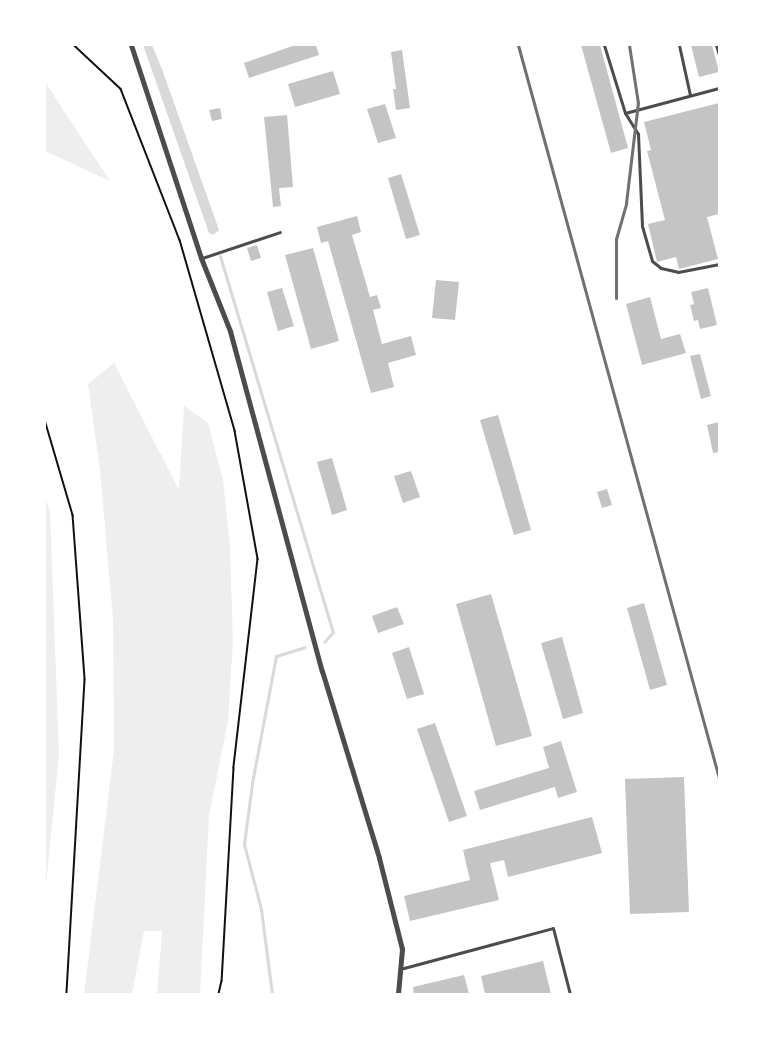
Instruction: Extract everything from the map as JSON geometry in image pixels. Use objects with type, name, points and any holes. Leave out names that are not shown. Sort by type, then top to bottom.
[{"type":"street","points":[[131,45],[201,258],[230,332],[322,671],[380,858],[402,949],[398,994]]},
{"type":"lane","points":[[604,45],[625,114],[638,134],[642,226],[652,261],[661,268],[678,272],[719,264]]},
{"type":"lane","points":[[679,45],[690,96]]},
{"type":"lane","points":[[717,45],[719,55]]},
{"type":"lane","points":[[625,114],[719,88]]},
{"type":"lane","points":[[201,258],[280,232]]},
{"type":"lane","points":[[400,969],[553,928],[570,994]]},
{"type":"path","points":[[74,45],[121,89],[180,240],[235,431],[258,558],[234,768],[222,981],[219,994]]},
{"type":"path","points":[[45,420],[74,515],[85,680],[67,994]]},
{"type":"shaded area","points":[[143,45],[152,45],[162,69],[219,230],[213,235],[209,233]]},
{"type":"shaded area","points":[[45,82],[110,181],[45,151]]},
{"type":"shaded area","points":[[114,363],[179,490],[184,406],[208,423],[223,480],[230,546],[233,641],[228,721],[209,816],[200,994],[157,994],[162,931],[144,931],[132,994],[84,994],[114,750],[113,619],[100,470],[88,384]]},
{"type":"shaded area","points":[[45,497],[50,512],[59,755],[45,894]]},
{"type":"building","points":[[295,45],[316,45],[319,55],[249,78],[244,63]]},
{"type":"building","points":[[581,45],[600,45],[628,148],[611,153]]},
{"type":"building","points":[[691,45],[712,45],[719,72],[699,77]]},
{"type":"building","points":[[402,50],[410,108],[396,110],[393,89],[396,89],[391,52]]},
{"type":"building","points":[[333,71],[340,94],[295,107],[288,84]]},
{"type":"building","points":[[719,103],[719,214],[707,217],[718,259],[679,269],[676,257],[657,262],[648,224],[665,220],[647,151],[651,150],[644,122]]},
{"type":"building","points":[[385,104],[396,138],[378,143],[367,109]]},
{"type":"building","points":[[220,108],[222,119],[212,121],[209,110]]},
{"type":"building","points":[[287,115],[293,187],[279,188],[281,206],[273,207],[264,117]]},
{"type":"building","points":[[401,174],[420,235],[406,239],[388,178]]},
{"type":"building","points":[[357,216],[361,232],[352,235],[370,297],[377,295],[381,308],[373,310],[382,344],[411,336],[416,355],[388,363],[394,387],[371,393],[328,241],[321,243],[317,227]]},
{"type":"building","points":[[257,245],[261,258],[251,261],[247,248]]},
{"type":"building","points":[[313,248],[339,341],[311,349],[285,255]]},
{"type":"building","points":[[436,280],[459,282],[455,320],[432,318]]},
{"type":"building","points":[[282,288],[294,326],[278,331],[267,292]]},
{"type":"building","points":[[708,288],[717,325],[700,329],[698,320],[694,321],[690,305],[694,304],[691,292]]},
{"type":"building","points":[[650,297],[661,339],[680,334],[686,353],[642,365],[626,304]]},
{"type":"building","points":[[700,354],[711,396],[701,399],[690,356]]},
{"type":"building","points":[[498,415],[531,530],[514,535],[480,420]]},
{"type":"building","points":[[719,422],[719,452],[713,453],[707,425]]},
{"type":"building","points":[[332,458],[347,510],[332,515],[317,462]]},
{"type":"building","points":[[411,471],[420,497],[403,503],[394,476]]},
{"type":"building","points":[[607,489],[612,505],[602,508],[597,492]]},
{"type":"building","points":[[491,594],[532,736],[496,746],[456,604]]},
{"type":"building","points":[[644,603],[667,685],[650,690],[627,608]]},
{"type":"building","points":[[397,607],[404,624],[378,633],[372,616]]},
{"type":"building","points":[[562,637],[583,713],[563,719],[541,643]]},
{"type":"building","points":[[409,647],[424,694],[407,699],[392,653]]},
{"type":"building","points":[[435,723],[467,816],[449,822],[417,729]]},
{"type":"building","points":[[561,741],[577,792],[558,798],[555,787],[480,810],[474,791],[549,768],[543,747]]},
{"type":"building","points":[[684,777],[689,912],[630,914],[625,779]]},
{"type":"building","points":[[592,817],[602,853],[508,877],[504,860],[490,863],[499,900],[410,921],[404,896],[470,880],[463,850]]},
{"type":"building","points":[[543,961],[551,994],[485,994],[481,976]]},
{"type":"building","points":[[464,975],[469,994],[414,994],[413,987]]},
{"type":"waterway","points":[[220,256],[333,632],[324,642]]},
{"type":"waterway","points":[[272,994],[261,909],[244,844],[252,783],[276,656],[305,647]]},
{"type":"railway","points":[[518,45],[719,778]]},
{"type":"railway","points":[[616,298],[616,239],[626,203],[638,103],[629,45]]}]
